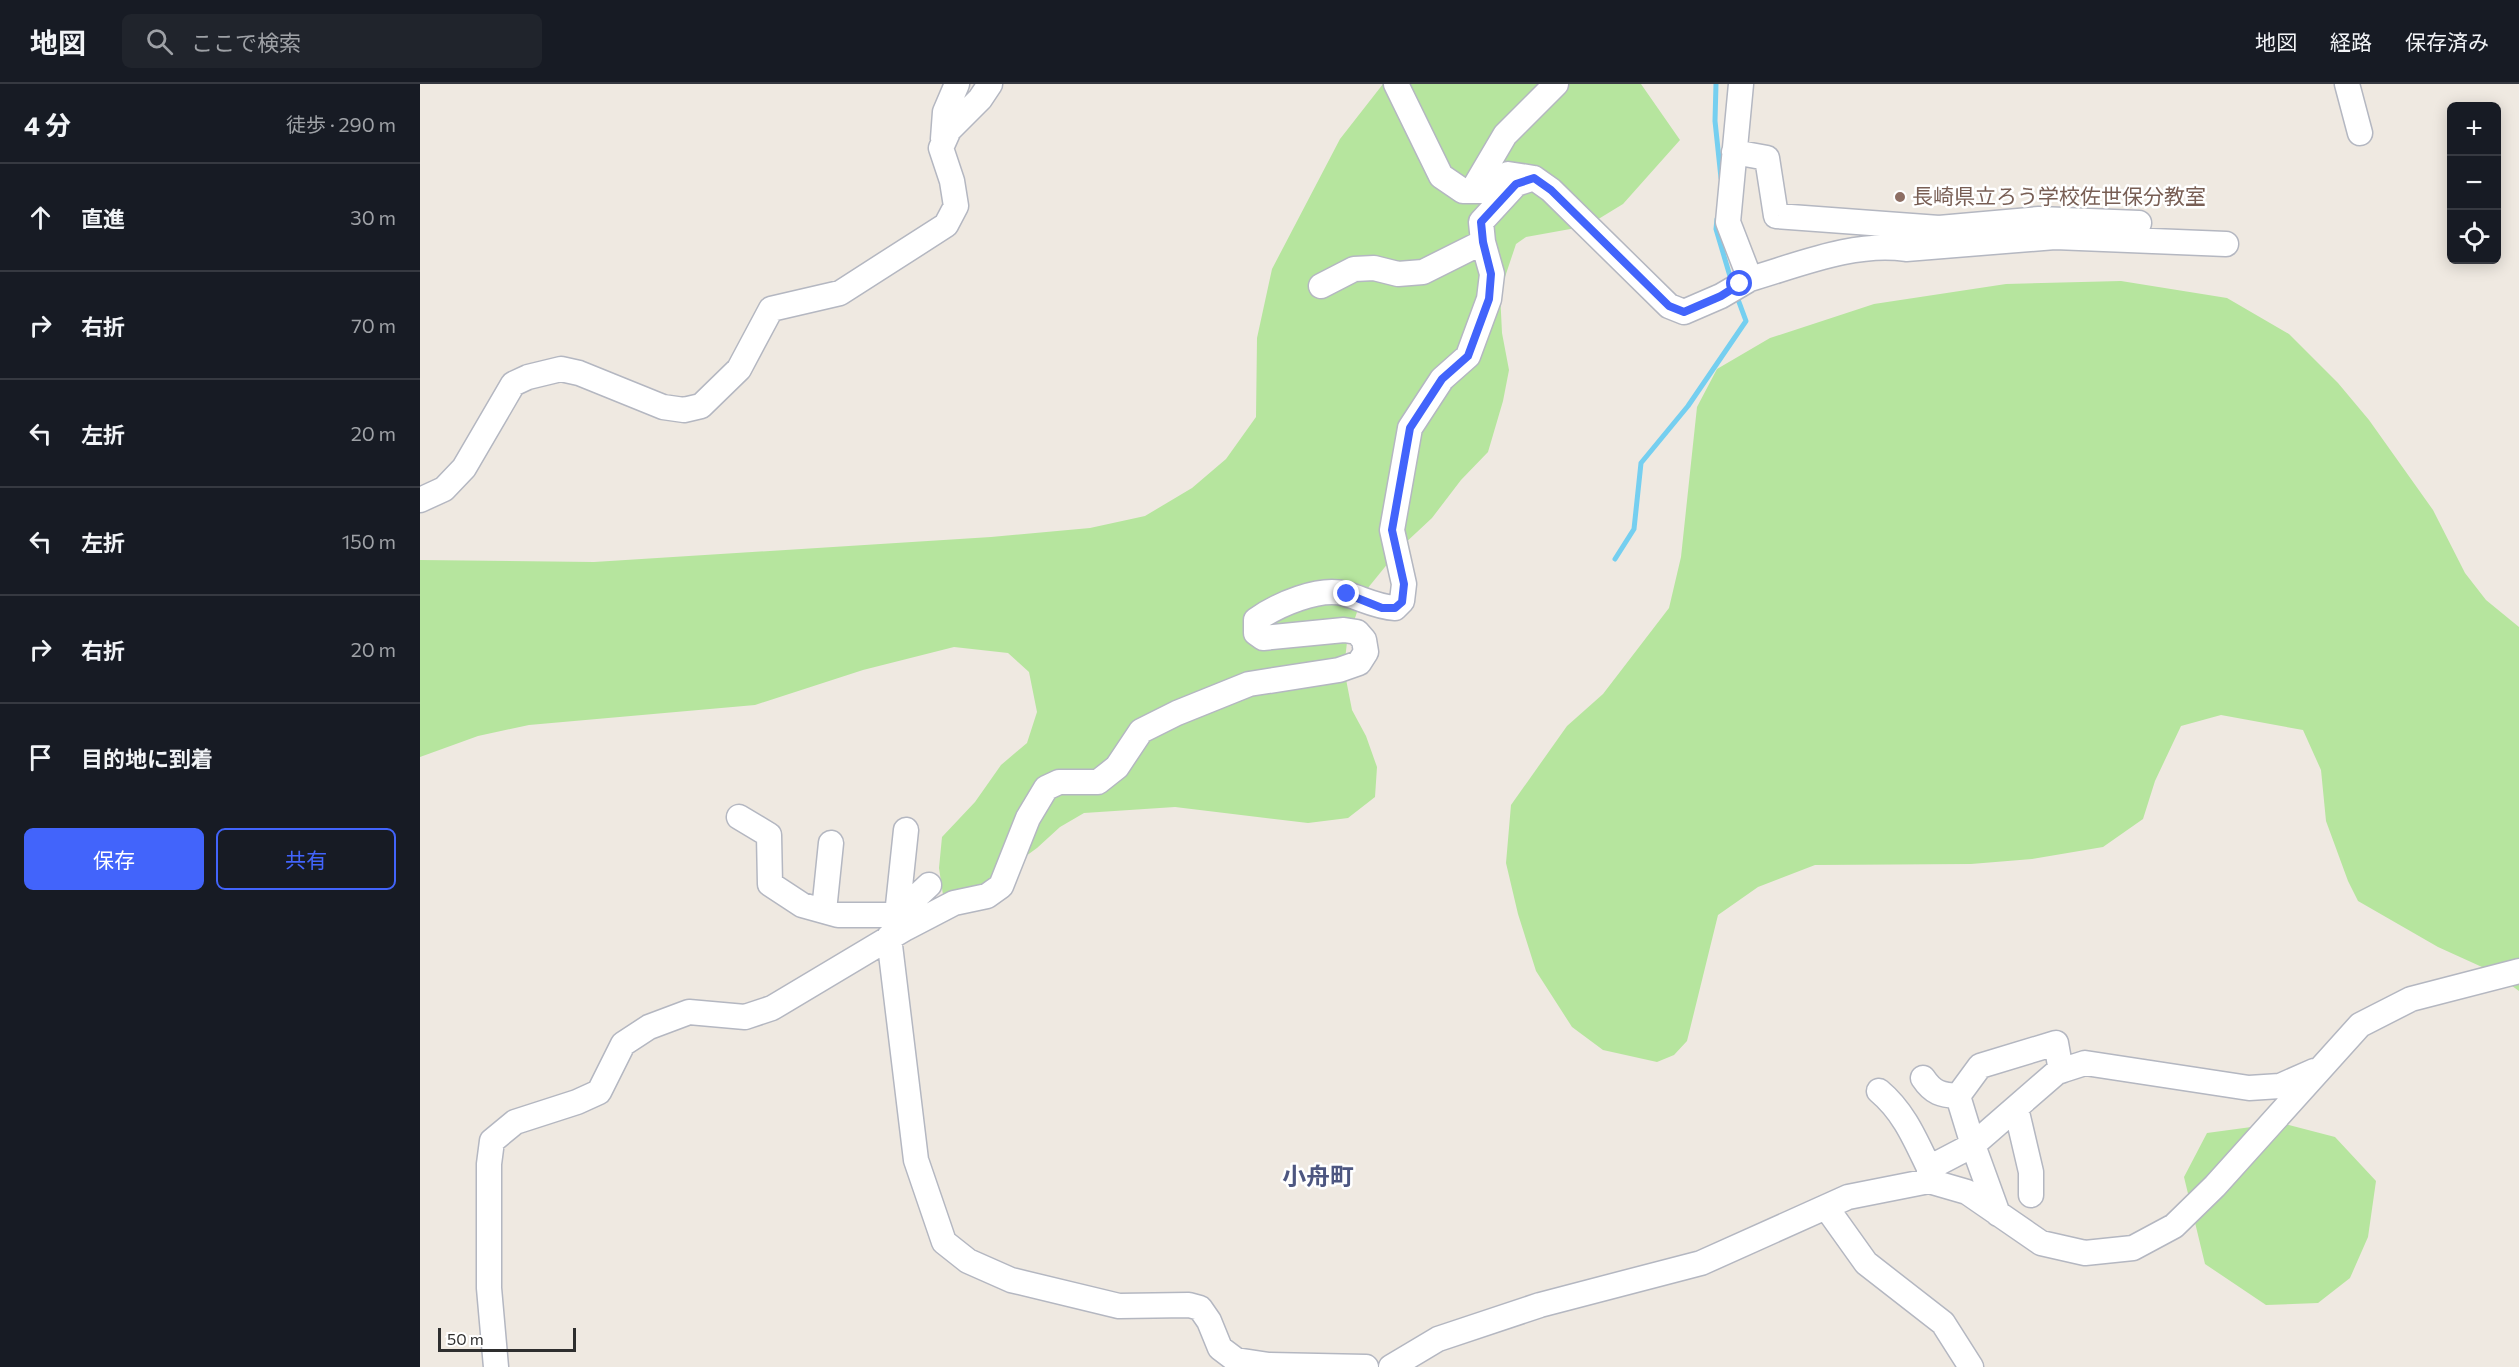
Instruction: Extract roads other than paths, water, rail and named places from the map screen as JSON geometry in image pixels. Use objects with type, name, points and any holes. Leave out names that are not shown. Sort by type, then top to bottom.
[{"type":"street","points":[[420,500],[444,489],[464,468],[513,384],[528,377],[561,369],[579,373],[663,407],[684,411],[701,406],[739,369],[771,309],[840,293],[946,225],[956,206],[952,181],[941,148],[945,112],[957,84]]},
{"type":"street","points":[[942,144],[949,130],[980,99],[990,84]]},
{"type":"street","points":[[1396,84],[1441,176],[1463,191],[1481,191],[1509,174],[1534,178],[1551,190],[1669,306],[1684,312],[1737,286],[1862,248],[1887,246],[1906,249],[2055,237],[2226,244]]},
{"type":"street","points":[[1472,191],[1505,135],[1556,84]]},
{"type":"street","points":[[1737,286],[1728,222],[1741,84]]},
{"type":"street","points":[[2347,84],[2360,133]]},
{"type":"street","points":[[1734,152],[1767,158],[1776,216],[1939,228],[2039,219],[2139,223]]},
{"type":"street","points":[[496,1367],[489,1288],[489,1164],[492,1142],[515,1122],[577,1102],[599,1092],[623,1044],[649,1027],[689,1012],[745,1017],[772,1008],[897,927],[954,903],[987,896],[1001,886],[1028,818],[1046,788],[1059,782],[1098,782],[1117,767],[1141,731],[1249,684],[1312,676],[1359,663],[1366,652],[1364,640],[1357,632],[1344,630],[1263,638],[1256,633],[1256,620],[1273,608],[1330,590],[1382,608],[1395,608],[1402,602],[1404,584],[1392,530],[1410,428],[1442,379],[1468,356],[1489,299],[1491,274],[1483,242],[1481,222],[1516,184],[1534,178]]},
{"type":"street","points":[[1322,286],[1354,269],[1374,268],[1398,274],[1423,272],[1483,242]]},
{"type":"street","points":[[739,817],[770,835],[771,884],[802,905],[897,927]]},
{"type":"street","points":[[906,830],[897,927],[916,1160],[944,1242],[968,1260],[1011,1280],[1119,1306],[1189,1305],[1200,1308],[1209,1321],[1220,1348],[1236,1360],[1269,1365],[1366,1367]]},
{"type":"street","points":[[824,911],[831,843]]},
{"type":"street","points":[[897,927],[929,885]]},
{"type":"street","points":[[1879,1091],[1893,1103],[1908,1123],[1929,1175],[1967,1192],[2041,1243],[2085,1253],[2133,1248],[2174,1226],[2215,1186],[2360,1025],[2410,999],[2519,971]]},
{"type":"street","points":[[1958,1096],[1980,1066],[2056,1043],[2061,1071]]},
{"type":"street","points":[[1391,1367],[1438,1339],[1540,1305],[1701,1263],[1848,1197],[1929,1175],[1973,1145],[2061,1071],[2085,1064],[2249,1088],[2280,1086],[2322,1067]]},
{"type":"street","points":[[1923,1078],[1930,1089],[1940,1095],[1958,1096]]},
{"type":"street","points":[[1958,1096],[1998,1214]]},
{"type":"street","points":[[2016,1108],[2031,1172],[2031,1195]]},
{"type":"street","points":[[1826,1207],[1866,1263],[1943,1323],[1971,1367]]},
{"type":"waterway","points":[[1716,84],[1715,121],[1721,178]]},
{"type":"waterway","points":[[1717,219],[1716,229],[1732,283]]},
{"type":"waterway","points":[[1615,559],[1634,529],[1641,463],[1688,406],[1746,321],[1736,294]]},
{"type":"place","name":"長崎県立ろう学校佐世保分教室","points":[[1900,197]]},
{"type":"district","name":"小舟町","points":[[1318,1177]]}]
